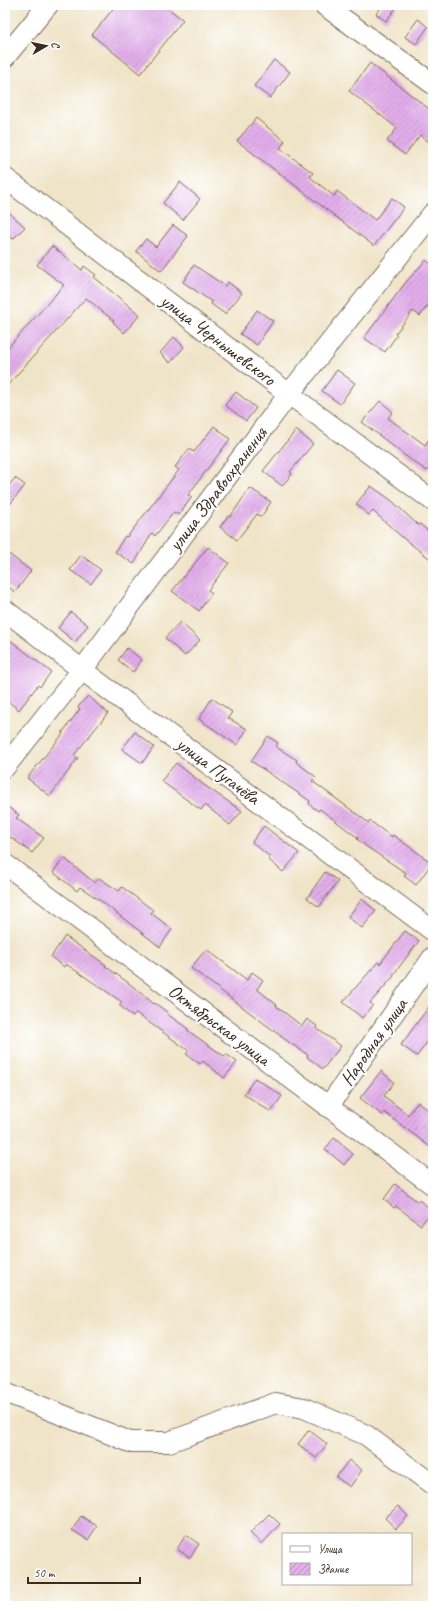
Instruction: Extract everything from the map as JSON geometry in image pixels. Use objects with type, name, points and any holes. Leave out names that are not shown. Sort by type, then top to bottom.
[{"type":"street","points":[[5,57],[48,5]]},
{"type":"street","points":[[324,5],[433,84]]},
{"type":"street","name":"улица Чернышевского","points":[[5,178],[289,394],[433,501]]},
{"type":"street","name":"улица Здравоохранения","points":[[5,767],[82,670],[289,394],[433,213]]},
{"type":"street","name":"улица Пугачёва","points":[[5,610],[82,670],[433,931]]},
{"type":"street","name":"Октябрьская улица","points":[[5,864],[433,1185]]},
{"type":"street","name":"Народная улица","points":[[328,1107],[433,957]]},
{"type":"street","points":[[5,1392],[130,1442],[168,1442],[276,1403],[304,1408],[366,1435],[433,1485]]},
{"type":"building","points":[[116,5],[164,5],[183,20],[140,74],[92,35]]},
{"type":"building","points":[[383,5],[398,5],[386,21],[376,14]]},
{"type":"building","points":[[418,19],[428,27],[416,44],[405,37]]},
{"type":"building","points":[[274,60],[290,72],[270,98],[254,86]]},
{"type":"building","points":[[370,63],[433,112],[433,145],[420,135],[405,155],[387,141],[397,128],[349,91]]},
{"type":"building","points":[[256,118],[285,141],[280,148],[313,173],[310,177],[334,196],[337,191],[375,220],[392,198],[404,207],[374,246],[237,141]]},
{"type":"building","points":[[180,182],[200,199],[183,220],[163,203]]},
{"type":"building","points":[[5,209],[25,227],[13,239],[5,231]]},
{"type":"building","points":[[173,225],[188,236],[161,271],[136,251],[146,239],[156,247]]},
{"type":"building","points":[[52,246],[82,270],[84,266],[96,275],[94,277],[140,315],[124,333],[113,322],[114,321],[86,298],[5,388],[5,351],[64,285],[37,265]]},
{"type":"building","points":[[426,260],[433,266],[433,298],[420,316],[413,311],[395,334],[397,335],[385,352],[364,338],[406,282]]},
{"type":"building","points":[[194,265],[225,286],[228,282],[242,293],[225,314],[211,304],[212,302],[183,282]]},
{"type":"building","points":[[257,310],[273,321],[257,345],[240,334]]},
{"type":"building","points":[[174,337],[184,347],[170,363],[160,353]]},
{"type":"building","points":[[337,370],[355,383],[340,404],[322,391]]},
{"type":"building","points":[[236,392],[256,408],[246,421],[225,405]]},
{"type":"building","points":[[380,401],[393,412],[388,418],[425,445],[433,434],[433,462],[427,471],[362,422]]},
{"type":"building","points":[[214,426],[230,439],[188,495],[192,497],[178,515],[174,512],[155,536],[152,533],[134,564],[115,552],[125,536],[127,537],[179,470],[175,467],[189,449],[194,452]]},
{"type":"building","points":[[296,430],[313,444],[290,472],[292,474],[282,486],[263,471]]},
{"type":"building","points":[[15,478],[25,485],[5,511],[5,490]]},
{"type":"building","points":[[371,486],[391,500],[418,525],[420,524],[433,535],[433,561],[403,538],[373,511],[369,515],[356,504]]},
{"type":"building","points":[[250,488],[271,502],[261,517],[257,514],[237,540],[220,527],[228,516],[230,517]]},
{"type":"building","points":[[208,547],[229,563],[208,590],[212,593],[199,611],[172,591]]},
{"type":"building","points":[[5,551],[31,571],[15,592],[5,584]]},
{"type":"building","points":[[81,555],[101,570],[91,584],[70,570]]},
{"type":"building","points":[[71,612],[88,625],[75,642],[58,628]]},
{"type":"building","points":[[180,622],[200,640],[185,656],[165,638]]},
{"type":"building","points":[[5,636],[51,672],[40,687],[38,685],[19,710],[5,699]]},
{"type":"building","points":[[127,648],[142,660],[133,672],[118,660]]},
{"type":"building","points":[[88,696],[108,713],[74,755],[78,758],[50,796],[27,778],[63,734],[62,733],[80,709],[78,707]]},
{"type":"building","points":[[212,698],[232,712],[228,718],[247,729],[237,745],[199,719]]},
{"type":"building","points":[[135,732],[154,747],[142,763],[122,749]]},
{"type":"building","points":[[268,736],[278,743],[276,747],[297,760],[296,762],[316,777],[312,781],[369,823],[370,821],[392,837],[393,835],[432,863],[416,885],[404,876],[406,873],[367,847],[357,839],[358,838],[320,809],[318,811],[309,804],[310,801],[251,761]]},
{"type":"building","points":[[176,763],[204,785],[242,811],[230,825],[205,805],[201,810],[161,781]]},
{"type":"building","points":[[5,805],[19,815],[16,818],[44,838],[32,853],[5,833]]},
{"type":"building","points":[[264,826],[299,853],[283,872],[268,859],[270,857],[252,842]]},
{"type":"building","points":[[64,858],[95,883],[99,878],[119,891],[122,887],[153,910],[151,913],[172,929],[160,947],[101,901],[80,887],[77,891],[53,872]]},
{"type":"building","points":[[325,872],[338,881],[319,907],[307,898]]},
{"type":"building","points":[[362,899],[376,911],[362,928],[348,917]]},
{"type":"building","points":[[405,931],[419,941],[393,975],[394,976],[370,1003],[373,1005],[362,1018],[343,1002],[378,962],[380,964]]},
{"type":"building","points":[[65,936],[106,965],[105,966],[188,1029],[187,1030],[224,1056],[226,1054],[237,1062],[224,1078],[203,1061],[200,1064],[186,1054],[189,1051],[136,1013],[133,1017],[119,1005],[122,1002],[66,964],[64,967],[51,957]]},
{"type":"building","points":[[206,949],[247,980],[252,972],[263,980],[257,989],[277,1005],[276,1006],[302,1026],[307,1019],[317,1026],[316,1028],[341,1046],[323,1069],[307,1057],[308,1055],[191,968]]},
{"type":"building","points":[[433,1001],[433,1034],[417,1056],[401,1045]]},
{"type":"building","points":[[381,1071],[394,1082],[384,1096],[408,1115],[418,1102],[433,1114],[433,1149],[384,1112],[382,1115],[360,1098]]},
{"type":"building","points":[[255,1078],[282,1096],[271,1112],[244,1094]]},
{"type":"building","points":[[334,1138],[353,1154],[344,1165],[325,1149]]},
{"type":"building","points":[[395,1184],[418,1202],[419,1200],[432,1210],[421,1225],[396,1206],[394,1208],[384,1199]]},
{"type":"building","points":[[309,1430],[327,1444],[316,1458],[298,1444]]},
{"type":"building","points":[[349,1460],[362,1470],[350,1487],[336,1477]]},
{"type":"building","points":[[398,1506],[408,1516],[396,1529],[385,1518]]},
{"type":"building","points":[[269,1514],[280,1524],[262,1544],[250,1533]]},
{"type":"building","points":[[81,1516],[97,1526],[88,1540],[72,1530]]},
{"type":"building","points":[[186,1535],[199,1544],[190,1558],[177,1549]]}]
